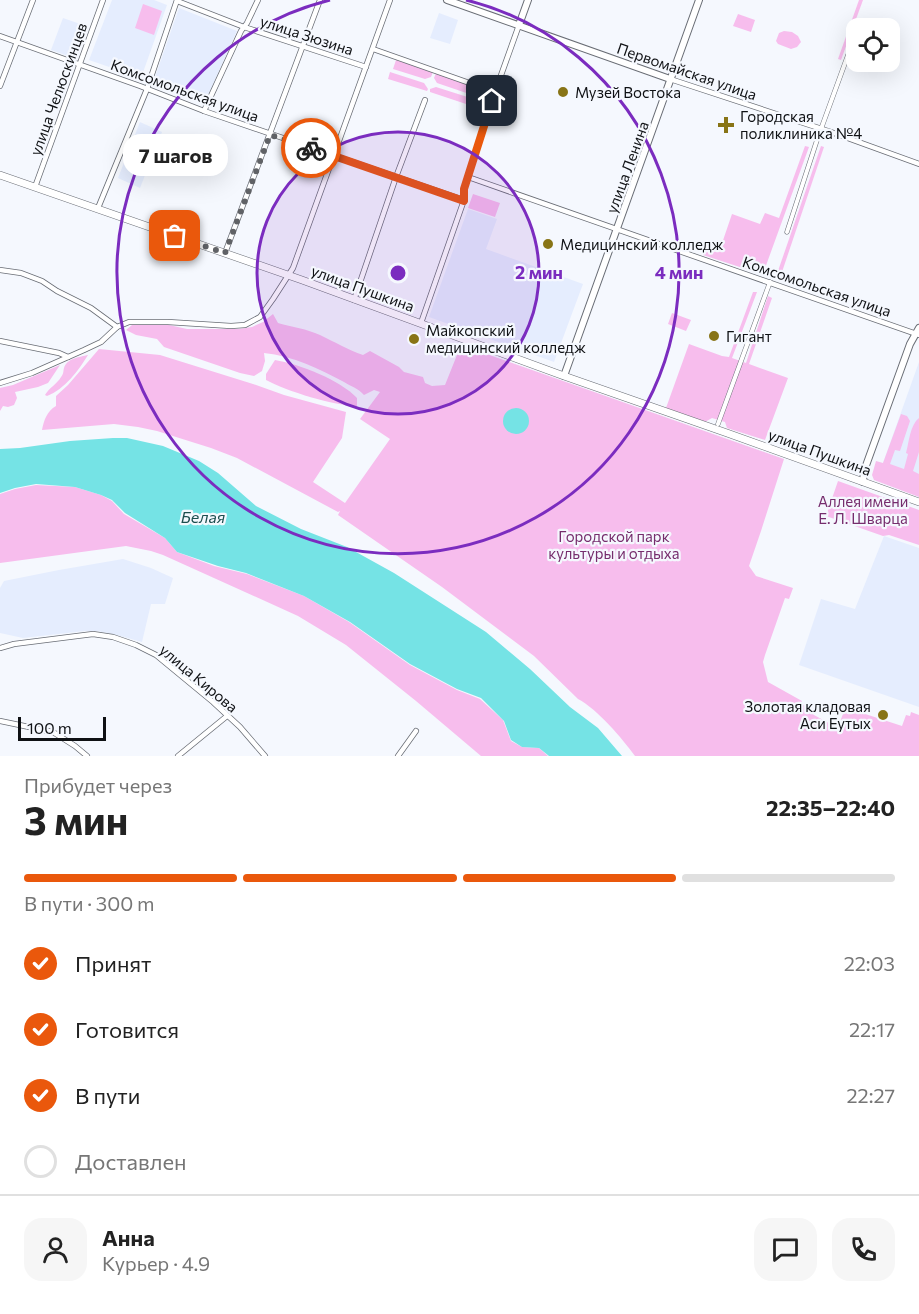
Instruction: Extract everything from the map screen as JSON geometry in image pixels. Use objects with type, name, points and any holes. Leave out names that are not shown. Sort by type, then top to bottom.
[{"type":"main road","name":"улица Пушкина","points":[[0,175],[225,253],[564,376],[717,427],[919,502]]},
{"type":"street","points":[[0,86],[33,0]]},
{"type":"street","name":"улица Челюскинцев","points":[[35,187],[103,0]]},
{"type":"street","points":[[98,208],[147,89],[176,0]]},
{"type":"street","name":"улица Зюзина","points":[[176,0],[244,27],[366,68]]},
{"type":"street","points":[[204,111],[258,0]]},
{"type":"street","points":[[225,253],[320,0]]},
{"type":"street","points":[[0,383],[32,373],[101,342],[117,327],[129,322],[231,326],[245,325],[260,316],[293,268],[390,0]]},
{"type":"street","name":"Первомайская улица","points":[[447,0],[919,164]]},
{"type":"street","points":[[421,323],[464,201],[464,189],[528,0]]},
{"type":"street","name":"улица Ленина","points":[[564,376],[699,0]]},
{"type":"street","name":"Комсомольская улица","points":[[0,36],[270,135],[464,201]]},
{"type":"street","name":"улица Зюзина","points":[[373,49],[495,92]]},
{"type":"street","points":[[787,232],[846,60]]},
{"type":"street","points":[[354,300],[425,100]]},
{"type":"street","name":"Комсомольская улица","points":[[468,177],[918,332]]},
{"type":"street","points":[[0,270],[21,273],[42,281],[91,308],[117,327]]},
{"type":"street","points":[[717,427],[770,282]]},
{"type":"street","points":[[862,482],[910,344],[918,332]]},
{"type":"street","points":[[0,341],[59,353],[68,357]]},
{"type":"street","name":"улица Кирова","points":[[0,648],[14,644],[93,634],[112,637],[135,645],[156,655],[213,702],[240,727],[265,756]]},
{"type":"street","points":[[178,756],[227,716]]},
{"type":"street","points":[[0,721],[53,732],[87,756]]},
{"type":"street","points":[[398,756],[416,731]]},
{"type":"shaded area","points":[[112,0],[154,0],[167,5],[141,78],[89,60]]},
{"type":"shaded area","points":[[179,8],[237,31],[205,102],[153,83]]},
{"type":"shaded area","points":[[439,13],[458,20],[450,44],[430,38]]},
{"type":"shaded area","points":[[63,18],[86,26],[74,58],[51,50]]},
{"type":"shaded area","points":[[140,122],[162,132],[140,188],[118,178]]},
{"type":"shaded area","points":[[468,209],[497,219],[486,249],[583,284],[554,362],[429,317]]},
{"type":"shaded area","points":[[919,362],[919,490],[878,477]]},
{"type":"shaded area","points":[[884,536],[919,548],[919,707],[799,665],[821,599],[855,609]]},
{"type":"shaded area","points":[[123,559],[173,578],[165,604],[151,604],[142,642],[97,631],[23,638],[0,633],[0,588],[4,581]]},
{"type":"green space","points":[[859,0],[863,0],[856,18],[853,18]]},
{"type":"green space","points":[[143,4],[162,11],[154,35],[135,28]]},
{"type":"green space","points":[[738,14],[755,20],[751,32],[733,26]]},
{"type":"green space","points":[[784,31],[798,36],[801,42],[797,47],[791,49],[778,44],[776,41],[779,33]]},
{"type":"green space","points":[[846,37],[846,46],[841,60],[838,59]]},
{"type":"green space","points":[[396,60],[433,72],[431,77],[425,79],[393,69]]},
{"type":"green space","points":[[390,72],[424,83],[428,89],[427,91],[388,79]]},
{"type":"green space","points":[[436,73],[483,90],[481,98],[437,83],[434,78]]},
{"type":"green space","points":[[436,87],[480,101],[478,108],[430,92],[430,89]]},
{"type":"green space","points":[[805,146],[809,147],[764,271],[758,273],[703,255],[706,248],[719,252],[732,214],[760,224],[765,213],[779,218]]},
{"type":"green space","points":[[821,146],[824,147],[782,272],[778,271]]},
{"type":"green space","points":[[473,194],[500,203],[495,217],[468,208]]},
{"type":"green space","points":[[753,292],[757,292],[732,358],[746,363],[768,296],[772,298],[749,364],[788,378],[765,440],[727,428],[725,422],[712,418],[705,422],[666,408],[689,344],[729,357]]},
{"type":"green space","points":[[672,313],[691,320],[686,331],[668,324]]},
{"type":"green space","name":"Городской парк культуры и отдыха","points":[[273,314],[278,323],[315,333],[363,355],[370,351],[404,372],[423,377],[425,383],[432,386],[445,385],[461,345],[784,459],[749,566],[756,576],[793,588],[789,599],[785,598],[763,662],[768,682],[802,701],[801,704],[809,707],[810,704],[813,705],[811,711],[814,715],[836,727],[847,704],[853,710],[902,726],[906,715],[910,716],[911,712],[919,715],[919,756],[635,756],[601,717],[578,699],[534,656],[442,587],[338,515],[340,511],[338,512],[237,458],[157,431],[114,424],[42,430],[46,416],[56,406],[56,396],[99,349],[160,355],[284,395],[346,412],[342,438],[313,482],[345,503],[390,439],[360,419],[380,392],[374,390],[364,395],[316,368],[296,360],[264,353],[265,361],[262,371],[254,376],[240,373],[164,347],[157,339],[136,335],[126,330],[132,325],[169,325],[187,329],[239,329],[252,327]]},
{"type":"green space","points":[[88,355],[65,384],[54,393],[45,395],[60,379],[68,362]]},
{"type":"green space","points":[[275,360],[296,365],[330,379],[357,398],[357,406],[311,397],[266,380],[266,374]]},
{"type":"green space","points":[[60,365],[48,383],[15,392],[17,398],[14,405],[3,406],[0,411],[0,388],[13,385]]},
{"type":"green space","points":[[901,414],[907,416],[910,421],[900,451],[895,450],[890,464],[904,469],[910,434],[919,418],[919,452],[913,471],[919,474],[919,497],[874,480],[872,475],[876,461],[883,463]]},
{"type":"green space","name":"Аллея имени Е. Л. Шварца","points":[[838,481],[919,510],[919,545],[889,535],[883,536],[826,516]]},
{"type":"green space","points":[[36,485],[75,487],[101,495],[112,501],[124,514],[165,538],[177,552],[214,566],[247,574],[304,596],[349,622],[410,665],[457,690],[480,699],[503,720],[511,741],[522,747],[539,748],[548,756],[481,756],[346,645],[298,616],[163,555],[126,546],[0,563],[0,494]]},
{"type":"water","points":[[516,408],[526,411],[529,421],[526,431],[516,434],[506,431],[503,421],[506,411]]},
{"type":"water","name":"Белая","points":[[127,438],[163,446],[199,461],[218,473],[256,506],[301,529],[347,547],[394,573],[486,632],[570,707],[598,728],[622,756],[549,756],[539,748],[522,747],[511,740],[504,721],[481,698],[457,689],[410,664],[350,622],[304,596],[246,573],[177,552],[165,538],[125,513],[112,500],[101,495],[75,487],[36,484],[0,493],[0,449]]},
{"type":"way so far","points":[[175,236],[225,253],[270,135],[311,148]]},
{"type":"place","name":"Музей Востока","points":[[563,92]]},
{"type":"place","name":"Городская поликлиника №4","points":[[726,125]]},
{"type":"place","name":"7 шагов","points":[[175,236]]},
{"type":"place","name":"Медицинский колледж","points":[[548,244]]},
{"type":"place","name":"Гигант","points":[[714,336]]},
{"type":"place","name":"Майкопский медицинский колледж","points":[[414,339]]},
{"type":"place","name":"Золотая кладовая Аси Еутых","points":[[883,715]]},
{"type":"route","points":[[311,148],[464,201],[464,189],[492,101]]}]
